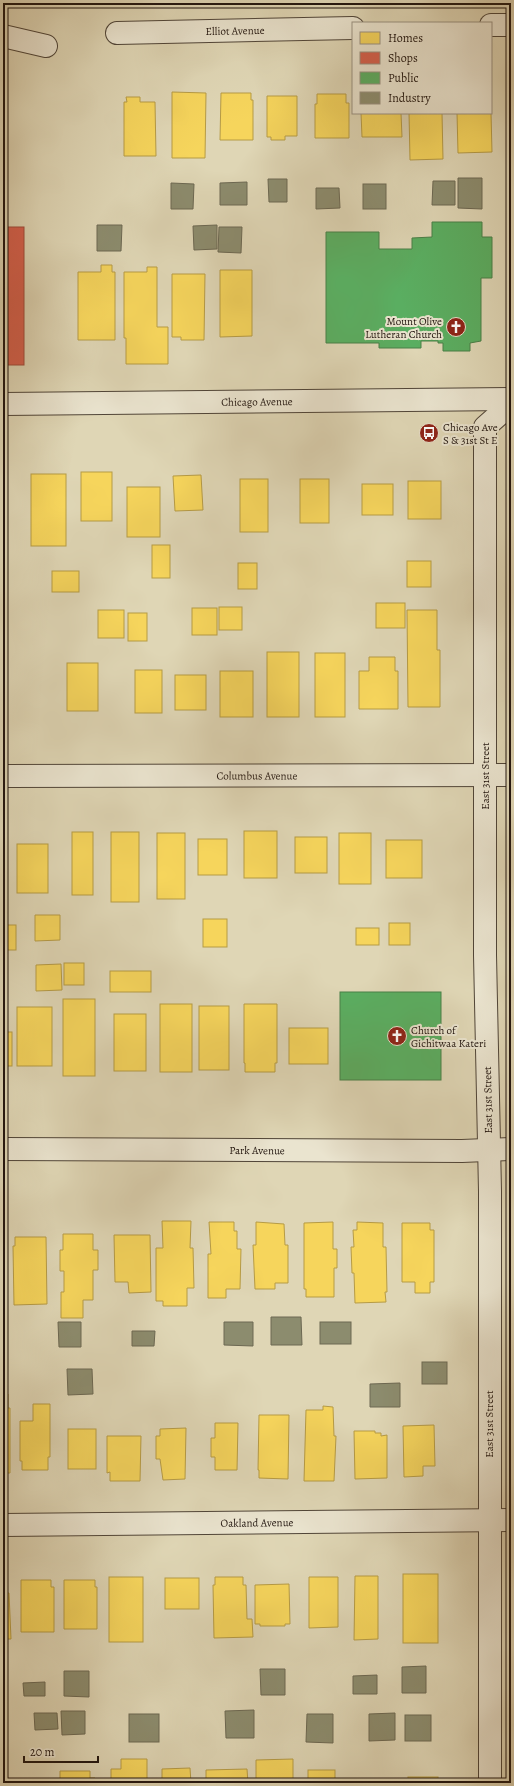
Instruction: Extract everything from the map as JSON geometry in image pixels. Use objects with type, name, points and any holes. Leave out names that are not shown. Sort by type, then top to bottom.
[{"type":"street","points":[[492,25],[511,25]]},
{"type":"street","name":"Elliot Avenue","points":[[117,34],[352,28]]},
{"type":"street","points":[[3,36],[46,46]]},
{"type":"street","name":"Chicago Avenue","points":[[3,404],[511,399]]},
{"type":"street","name":"East 31st Street","points":[[490,1783],[488,1149],[485,955],[485,427],[511,404]]},
{"type":"street","name":"Columbus Avenue","points":[[3,776],[511,775]]},
{"type":"street","name":"Park Avenue","points":[[3,1149],[462,1151],[511,1149]]},
{"type":"street","name":"Oakland Avenue","points":[[3,1525],[511,1520]]},
{"type":"building: Homes","points":[[172,92],[206,93],[205,158],[172,158]]},
{"type":"building: Homes","points":[[221,93],[251,93],[251,100],[253,100],[253,140],[220,140]]},
{"type":"building: Homes","points":[[317,94],[346,94],[346,103],[349,103],[349,138],[315,138],[315,104],[317,104]]},
{"type":"building: Homes","points":[[267,96],[297,96],[297,136],[285,136],[285,140],[271,140],[271,137],[267,137]]},
{"type":"building: Homes","points":[[126,97],[140,97],[140,102],[155,102],[156,156],[124,156],[124,102],[127,102]]},
{"type":"building: Homes","points":[[361,114],[401,114],[402,137],[362,137]]},
{"type":"building: Homes","points":[[409,114],[442,114],[443,159],[410,160]]},
{"type":"building: Homes","points":[[457,114],[491,114],[492,152],[458,153]]},
{"type":"building: Homes","points":[[101,265],[112,265],[112,272],[115,272],[115,340],[78,340],[78,272],[101,272]]},
{"type":"building: Homes","points":[[147,267],[157,267],[157,327],[168,327],[168,364],[126,364],[126,338],[124,338],[124,272],[147,272]]},
{"type":"building: Homes","points":[[220,270],[252,270],[252,336],[220,337]]},
{"type":"building: Homes","points":[[172,274],[205,274],[204,340],[181,340],[181,337],[172,337]]},
{"type":"building: Homes","points":[[81,472],[112,472],[112,521],[81,521]]},
{"type":"building: Homes","points":[[31,474],[66,474],[66,546],[31,546]]},
{"type":"building: Homes","points":[[201,475],[203,510],[175,511],[173,476]]},
{"type":"building: Homes","points":[[240,479],[268,479],[268,532],[240,532]]},
{"type":"building: Homes","points":[[300,479],[329,479],[329,523],[300,523]]},
{"type":"building: Homes","points":[[408,481],[441,481],[441,519],[408,519]]},
{"type":"building: Homes","points":[[362,484],[393,484],[393,515],[362,515]]},
{"type":"building: Homes","points":[[127,487],[160,487],[160,537],[127,537]]},
{"type":"building: Homes","points":[[152,545],[170,545],[170,578],[152,578]]},
{"type":"building: Homes","points":[[407,561],[431,561],[431,587],[407,587]]},
{"type":"building: Homes","points":[[238,563],[257,563],[257,589],[238,589]]},
{"type":"building: Homes","points":[[52,571],[79,571],[79,592],[52,592]]},
{"type":"building: Homes","points":[[376,603],[405,603],[405,628],[376,628]]},
{"type":"building: Homes","points":[[219,607],[242,607],[242,630],[219,630]]},
{"type":"building: Homes","points":[[192,608],[217,608],[217,635],[192,635]]},
{"type":"building: Homes","points":[[98,610],[124,610],[124,638],[98,638]]},
{"type":"building: Homes","points":[[407,610],[437,610],[437,650],[440,650],[440,707],[408,707]]},
{"type":"building: Homes","points":[[128,613],[147,613],[147,641],[128,641]]},
{"type":"building: Homes","points":[[267,652],[299,652],[299,717],[267,717]]},
{"type":"building: Homes","points":[[315,653],[345,653],[345,717],[315,717]]},
{"type":"building: Homes","points":[[369,657],[395,657],[395,671],[398,671],[398,709],[359,709],[359,671],[369,671]]},
{"type":"building: Homes","points":[[67,663],[98,663],[98,711],[67,711]]},
{"type":"building: Homes","points":[[135,670],[162,670],[162,713],[135,713]]},
{"type":"building: Homes","points":[[220,671],[253,671],[253,717],[220,717]]},
{"type":"building: Homes","points":[[175,675],[206,675],[206,710],[175,710]]},
{"type":"building: Homes","points":[[244,831],[277,831],[277,878],[244,878]]},
{"type":"building: Homes","points":[[72,832],[93,832],[93,895],[72,895]]},
{"type":"building: Homes","points":[[111,832],[139,832],[139,902],[111,902]]},
{"type":"building: Homes","points":[[157,833],[185,833],[185,899],[157,899]]},
{"type":"building: Homes","points":[[339,833],[371,833],[371,884],[339,884]]},
{"type":"building: Homes","points":[[295,837],[327,837],[327,873],[295,873]]},
{"type":"building: Homes","points":[[198,839],[227,839],[227,875],[198,875]]},
{"type":"building: Homes","points":[[386,840],[422,840],[422,878],[386,878]]},
{"type":"building: Homes","points":[[3,842],[7,842],[7,878],[3,878]]},
{"type":"building: Homes","points":[[17,844],[48,844],[48,893],[17,893]]},
{"type":"building: Homes","points":[[35,915],[60,915],[60,940],[35,941]]},
{"type":"building: Homes","points":[[203,919],[227,919],[227,947],[203,947]]},
{"type":"building: Homes","points":[[389,923],[410,923],[410,945],[389,945]]},
{"type":"building: Homes","points":[[3,925],[16,925],[16,950],[3,950]]},
{"type":"building: Homes","points":[[356,928],[379,928],[379,945],[356,945]]},
{"type":"building: Homes","points":[[64,963],[84,963],[84,985],[64,985]]},
{"type":"building: Homes","points":[[61,964],[62,990],[36,991],[36,965]]},
{"type":"building: Homes","points":[[110,971],[151,971],[151,992],[110,992]]},
{"type":"building: Homes","points":[[63,999],[95,999],[95,1076],[63,1076]]},
{"type":"building: Homes","points":[[160,1004],[192,1004],[192,1072],[160,1072]]},
{"type":"building: Homes","points":[[244,1004],[277,1004],[277,1063],[275,1063],[275,1072],[245,1072]]},
{"type":"building: Homes","points":[[199,1006],[229,1006],[229,1070],[199,1070]]},
{"type":"building: Homes","points":[[17,1007],[52,1007],[52,1066],[17,1066]]},
{"type":"building: Homes","points":[[114,1014],[146,1014],[146,1071],[114,1071]]},
{"type":"building: Homes","points":[[289,1028],[328,1028],[328,1064],[289,1064]]},
{"type":"building: Homes","points":[[3,1032],[12,1032],[12,1066],[3,1066]]},
{"type":"building: Homes","points":[[162,1221],[191,1221],[190,1248],[193,1248],[194,1288],[187,1288],[187,1306],[163,1306],[163,1301],[156,1301],[156,1248],[163,1248]]},
{"type":"building: Homes","points":[[209,1222],[234,1222],[234,1231],[237,1231],[237,1249],[241,1249],[240,1289],[226,1289],[226,1298],[208,1298],[208,1254],[211,1254]]},
{"type":"building: Homes","points":[[256,1222],[284,1224],[285,1245],[288,1245],[288,1283],[275,1283],[275,1289],[255,1289],[253,1245],[256,1245]]},
{"type":"building: Homes","points":[[333,1222],[333,1249],[337,1249],[337,1268],[334,1268],[334,1297],[306,1297],[306,1289],[304,1289],[304,1223]]},
{"type":"building: Homes","points":[[357,1222],[383,1223],[383,1247],[386,1247],[386,1302],[355,1303],[351,1247],[354,1247],[353,1230],[357,1230]]},
{"type":"building: Homes","points":[[402,1223],[430,1223],[430,1230],[434,1230],[434,1282],[430,1282],[430,1293],[415,1293],[415,1282],[402,1282]]},
{"type":"building: Homes","points":[[63,1234],[93,1234],[93,1250],[98,1250],[98,1270],[93,1270],[93,1300],[83,1300],[83,1318],[61,1318],[61,1292],[64,1292],[64,1271],[60,1271],[60,1250],[63,1250]]},
{"type":"building: Homes","points":[[114,1235],[150,1235],[151,1292],[129,1293],[128,1282],[115,1282]]},
{"type":"building: Homes","points":[[15,1237],[46,1237],[47,1304],[14,1305],[13,1246],[15,1246]]},
{"type":"building: Homes","points":[[3,1394],[8,1394],[8,1408],[10,1408],[10,1473],[3,1473]]},
{"type":"building: Homes","points":[[33,1404],[50,1404],[50,1457],[48,1457],[48,1470],[22,1470],[22,1461],[20,1461],[20,1421],[33,1421]]},
{"type":"building: Homes","points":[[323,1406],[333,1407],[334,1436],[336,1436],[334,1481],[304,1481],[306,1410],[323,1410]]},
{"type":"building: Homes","points":[[259,1415],[289,1415],[288,1479],[259,1478]]},
{"type":"building: Homes","points":[[215,1423],[238,1423],[237,1470],[215,1470],[215,1457],[211,1457],[211,1438],[215,1438]]},
{"type":"building: Homes","points":[[434,1425],[435,1466],[423,1466],[423,1476],[404,1477],[403,1426]]},
{"type":"building: Homes","points":[[186,1428],[185,1479],[163,1480],[160,1459],[156,1459],[156,1436],[160,1436],[160,1429]]},
{"type":"building: Homes","points":[[68,1429],[96,1429],[96,1469],[68,1469]]},
{"type":"building: Homes","points":[[354,1431],[375,1431],[375,1433],[381,1433],[381,1436],[387,1435],[387,1478],[355,1479]]},
{"type":"building: Homes","points":[[107,1436],[141,1436],[140,1481],[110,1481],[110,1472],[107,1473]]},
{"type":"building: Homes","points":[[403,1574],[438,1574],[438,1643],[403,1643]]},
{"type":"building: Homes","points":[[355,1576],[378,1576],[378,1639],[354,1640]]},
{"type":"building: Homes","points":[[109,1577],[143,1577],[143,1642],[109,1642]]},
{"type":"building: Homes","points":[[215,1577],[243,1577],[243,1585],[246,1585],[247,1619],[252,1619],[253,1637],[214,1638],[213,1585],[215,1585]]},
{"type":"building: Homes","points":[[309,1577],[338,1577],[338,1627],[309,1628]]},
{"type":"building: Homes","points":[[165,1578],[199,1578],[199,1609],[165,1609]]},
{"type":"building: Homes","points":[[21,1580],[51,1580],[51,1587],[54,1587],[54,1632],[21,1632]]},
{"type":"building: Homes","points":[[64,1580],[95,1580],[95,1587],[97,1587],[97,1629],[64,1629]]},
{"type":"building: Homes","points":[[289,1584],[290,1624],[285,1624],[285,1626],[260,1626],[260,1624],[255,1624],[255,1585]]},
{"type":"building: Homes","points":[[3,1593],[9,1593],[11,1639],[3,1639]]},
{"type":"building: Homes","points":[[121,1759],[147,1759],[147,1783],[111,1783],[111,1769],[121,1769]]},
{"type":"building: Homes","points":[[293,1759],[293,1783],[256,1783],[256,1760]]},
{"type":"building: Homes","points":[[190,1768],[191,1783],[157,1783],[157,1780],[162,1780],[162,1769]]},
{"type":"building: Homes","points":[[247,1769],[248,1783],[206,1783],[206,1770]]},
{"type":"building: Homes","points":[[308,1770],[335,1770],[335,1783],[308,1783]]},
{"type":"building: Homes","points":[[60,1771],[90,1771],[90,1778],[95,1778],[95,1783],[60,1783]]},
{"type":"building: Homes","points":[[408,1777],[438,1777],[438,1783],[408,1783]]},
{"type":"building: Homes","points":[[355,1779],[371,1779],[371,1782],[393,1783],[355,1783]]},
{"type":"building: Shops","points":[[3,227],[24,227],[24,365],[3,365]]},
{"type":"building: Public","points":[[432,222],[482,222],[482,237],[492,237],[492,278],[481,278],[481,341],[470,343],[470,351],[443,351],[443,343],[438,343],[438,341],[421,341],[421,348],[379,348],[379,343],[326,343],[326,232],[379,232],[379,249],[412,249],[412,238],[432,237]]},
{"type":"building: Public","points":[[340,992],[441,992],[441,1080],[340,1080]]},
{"type":"building: Industry","points":[[458,178],[482,178],[482,209],[458,208]]},
{"type":"building: Industry","points":[[268,179],[287,179],[287,202],[269,202]]},
{"type":"building: Industry","points":[[433,181],[455,181],[455,205],[432,205]]},
{"type":"building: Industry","points":[[247,182],[247,205],[220,205],[220,183]]},
{"type":"building: Industry","points":[[171,183],[194,184],[193,209],[171,209]]},
{"type":"building: Industry","points":[[363,184],[386,184],[386,209],[363,209]]},
{"type":"building: Industry","points":[[316,188],[339,188],[340,208],[316,209]]},
{"type":"building: Industry","points":[[97,225],[122,225],[121,251],[97,251]]},
{"type":"building: Industry","points":[[217,225],[217,249],[194,250],[193,226]]},
{"type":"building: Industry","points":[[219,227],[242,227],[241,253],[218,252]]},
{"type":"building: Industry","points":[[271,1317],[301,1317],[302,1345],[271,1345]]},
{"type":"building: Industry","points":[[58,1322],[81,1322],[81,1347],[59,1347]]},
{"type":"building: Industry","points":[[224,1322],[253,1322],[253,1346],[224,1345]]},
{"type":"building: Industry","points":[[320,1322],[351,1322],[351,1344],[320,1344]]},
{"type":"building: Industry","points":[[132,1331],[155,1331],[154,1346],[132,1346]]},
{"type":"building: Industry","points":[[422,1362],[447,1362],[447,1384],[422,1384]]},
{"type":"building: Industry","points":[[67,1369],[92,1369],[93,1394],[68,1395]]},
{"type":"building: Industry","points":[[400,1383],[400,1407],[370,1407],[370,1384]]},
{"type":"building: Industry","points":[[3,1663],[7,1663],[6,1691],[3,1691]]},
{"type":"building: Industry","points":[[426,1666],[426,1693],[402,1693],[402,1667]]},
{"type":"building: Industry","points":[[260,1669],[285,1669],[285,1695],[261,1695]]},
{"type":"building: Industry","points":[[64,1671],[89,1671],[89,1697],[64,1696]]},
{"type":"building: Industry","points":[[377,1675],[377,1694],[353,1694],[353,1676]]},
{"type":"building: Industry","points":[[45,1682],[45,1696],[24,1696],[23,1683]]},
{"type":"building: Industry","points":[[254,1710],[254,1738],[226,1738],[225,1711]]},
{"type":"building: Industry","points":[[61,1711],[85,1711],[85,1734],[62,1735]]},
{"type":"building: Industry","points":[[34,1713],[57,1713],[58,1729],[35,1730]]},
{"type":"building: Industry","points":[[395,1713],[395,1740],[369,1741],[369,1714]]},
{"type":"building: Industry","points":[[129,1714],[159,1714],[159,1742],[129,1742]]},
{"type":"building: Industry","points":[[307,1714],[333,1714],[333,1743],[306,1742]]},
{"type":"building: Industry","points":[[405,1715],[431,1715],[431,1741],[405,1741]]},
{"type":"place","name":"Mount Olive Lutheran Church","points":[[456,327]]},
{"type":"place","name":"Chicago Ave S & 31st St E","points":[[429,433]]},
{"type":"place","name":"Church of Gichitwaa Kateri","points":[[397,1036]]}]
